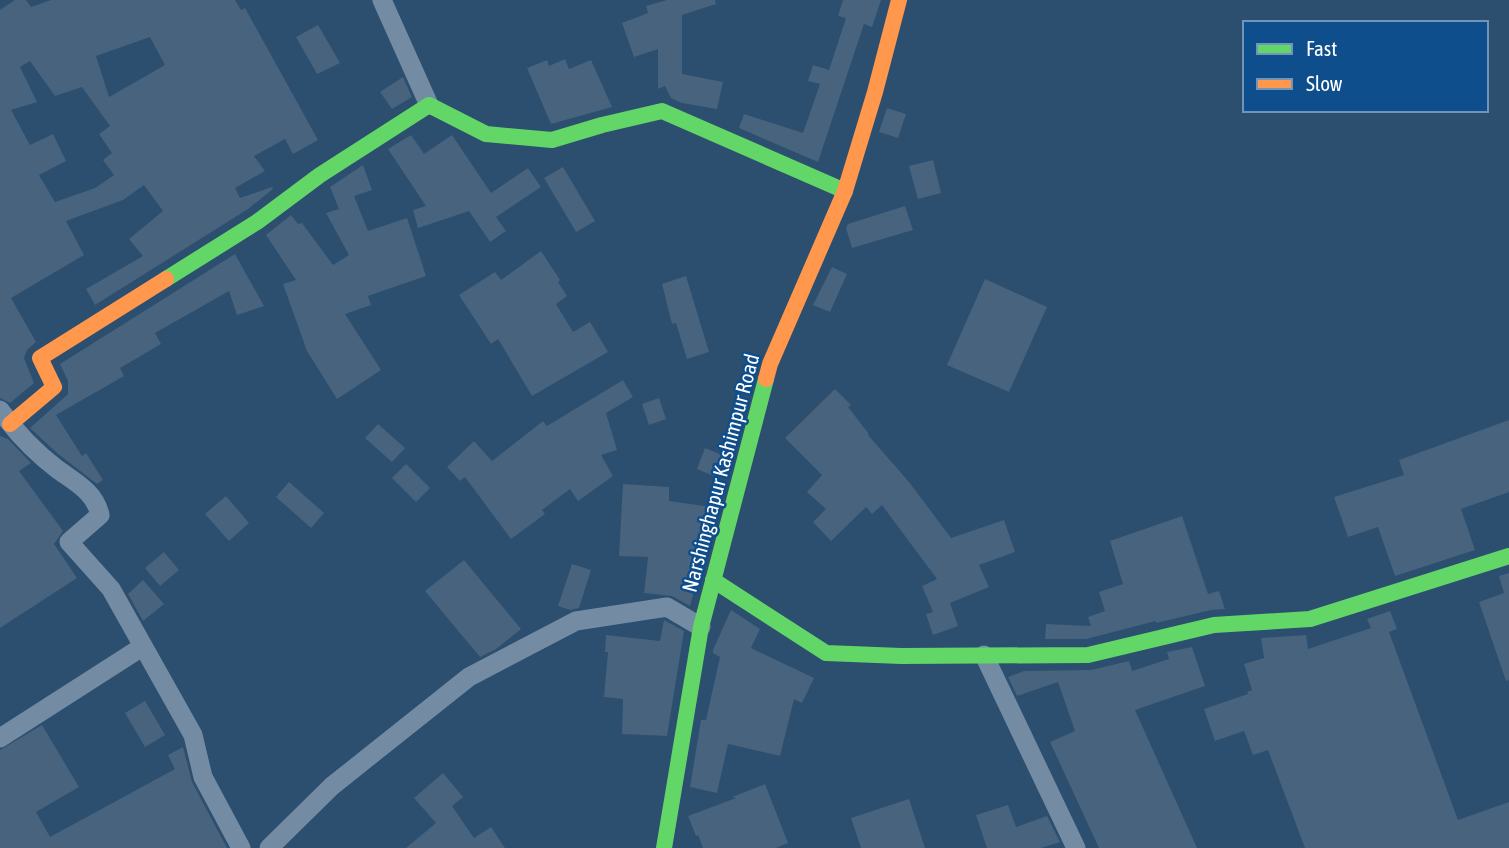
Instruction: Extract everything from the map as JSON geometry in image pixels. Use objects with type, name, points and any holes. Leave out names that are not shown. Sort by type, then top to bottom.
[{"type":"street","points":[[382,0],[429,105],[486,134],[552,140],[662,111],[845,191]]},
{"type":"street","name":"Narshinghapur Kashimpur Road","points":[[664,848],[701,627],[770,364],[845,191],[899,0]]},
{"type":"street","points":[[241,848],[203,777],[193,735],[111,589],[69,542],[100,515],[98,505],[81,485],[57,468],[5,417],[54,387],[40,358],[236,236],[338,162],[429,105]]},
{"type":"street","points":[[713,580],[826,653],[901,656],[1088,655],[1214,625],[1310,619],[1509,556]]},
{"type":"street","points":[[269,848],[332,786],[469,677],[576,621],[667,607],[701,627]]},
{"type":"street","points":[[0,738],[142,647]]},
{"type":"street","points":[[984,655],[1076,848]]},
{"type":"building","points":[[15,0],[26,0],[31,7],[51,0],[235,0],[241,10],[245,8],[318,140],[293,154],[285,139],[254,156],[265,171],[235,188],[240,198],[272,187],[273,189],[248,209],[95,305],[86,289],[143,256],[129,239],[163,211],[144,185],[123,200],[66,221],[84,255],[11,298],[36,342],[27,350],[24,358],[34,383],[10,403],[0,398],[0,10]],"holes":[[[150,37],[165,65],[109,97],[96,56]],[[30,61],[55,96],[82,87],[110,126],[99,134],[112,153],[103,160],[114,175],[95,188],[55,202],[39,175],[66,161],[53,134],[30,145],[11,110],[37,102],[20,67]]]},
{"type":"building","points":[[667,0],[715,0],[716,4],[682,15],[682,74],[723,82],[717,109],[682,103],[671,98],[665,86],[658,89],[658,49],[634,57],[622,23],[648,13],[646,6]]},
{"type":"building","points":[[843,0],[881,0],[872,27],[864,24],[818,162],[739,128],[744,114],[803,133],[820,84],[808,81],[813,65],[829,70],[846,18],[838,16]]},
{"type":"building","points":[[318,25],[340,63],[317,74],[296,37]]},
{"type":"building","points":[[565,59],[569,69],[591,60],[612,107],[551,124],[527,68],[547,60],[549,66]]},
{"type":"building","points":[[403,77],[412,97],[392,109],[380,92]]},
{"type":"building","points":[[887,108],[906,114],[898,138],[879,132]]},
{"type":"building","points":[[411,135],[424,154],[452,135],[491,193],[528,168],[541,187],[496,217],[506,231],[490,242],[469,211],[418,228],[413,210],[426,206],[388,149]]},
{"type":"building","points":[[933,160],[941,193],[918,199],[909,166]]},
{"type":"building","points":[[363,165],[372,190],[354,196],[368,231],[407,218],[426,276],[368,296],[371,305],[345,314],[381,370],[337,399],[307,351],[283,284],[296,280],[266,235],[291,215],[298,224],[302,223],[333,265],[349,255],[326,213],[339,209],[330,187]]},
{"type":"building","points":[[563,167],[595,221],[576,232],[544,178]]},
{"type":"building","points":[[905,206],[913,230],[852,248],[846,228],[848,224]]},
{"type":"building","points":[[541,251],[567,296],[556,304],[573,332],[590,322],[608,352],[532,396],[498,339],[491,344],[459,295],[495,272],[501,280]]},
{"type":"building","points":[[235,254],[264,306],[237,315],[229,291],[155,333],[161,344],[120,368],[124,376],[56,415],[82,456],[86,453],[103,480],[97,484],[30,428],[68,394],[68,381],[60,364]]},
{"type":"building","points":[[832,267],[847,274],[830,312],[813,305]]},
{"type":"building","points":[[686,276],[709,352],[687,359],[676,323],[672,324],[662,284]]},
{"type":"building","points":[[985,279],[1047,307],[1009,392],[947,365]]},
{"type":"building","points":[[623,380],[633,397],[606,413],[617,450],[601,455],[613,476],[578,501],[570,489],[542,510],[545,514],[511,539],[465,477],[460,481],[447,467],[474,441],[492,461],[543,421],[547,426]]},
{"type":"building","points":[[835,389],[851,405],[848,407],[868,435],[909,482],[951,538],[1004,520],[1015,552],[979,565],[989,587],[950,603],[958,626],[933,635],[926,614],[933,612],[922,586],[937,579],[882,505],[872,514],[866,507],[831,541],[813,522],[826,509],[807,492],[822,475],[785,438]]},
{"type":"building","points":[[659,398],[666,419],[649,425],[642,404]]},
{"type":"building","points":[[1509,420],[1509,492],[1461,509],[1475,550],[1395,576],[1378,527],[1348,537],[1334,497],[1404,475],[1399,460]]},
{"type":"building","points":[[378,424],[405,448],[392,462],[365,438]]},
{"type":"building","points":[[0,436],[8,439],[31,463],[19,471],[63,531],[54,544],[77,578],[0,628]]},
{"type":"building","points":[[705,448],[722,455],[714,476],[697,469]]},
{"type":"building","points":[[406,464],[430,488],[416,502],[392,478]]},
{"type":"building","points":[[289,482],[324,513],[311,528],[276,497]]},
{"type":"building","points":[[623,484],[669,487],[669,501],[712,507],[707,541],[690,606],[672,596],[644,593],[648,557],[619,556]]},
{"type":"building","points":[[226,496],[249,523],[229,541],[205,514]]},
{"type":"building","points":[[1182,516],[1208,594],[1219,591],[1225,609],[1156,621],[1086,639],[1045,639],[1046,624],[1091,626],[1088,617],[1105,611],[1099,592],[1123,584],[1110,541]]},
{"type":"building","points":[[164,552],[179,570],[160,586],[145,568]]},
{"type":"building","points":[[464,560],[521,629],[496,649],[480,657],[425,591]]},
{"type":"building","points":[[572,564],[591,570],[579,608],[570,610],[558,606]]},
{"type":"building","points":[[1509,573],[1509,680],[1506,681],[1479,602],[1504,593],[1499,576]]},
{"type":"building","points":[[143,580],[164,604],[143,621],[128,594]]},
{"type":"building","points":[[731,610],[760,629],[751,648],[814,678],[802,703],[794,699],[780,756],[728,744],[717,793],[690,787],[701,720],[706,720],[720,657],[713,653],[713,650]]},
{"type":"building","points":[[1390,611],[1397,629],[1389,632],[1458,820],[1509,802],[1509,848],[1305,848],[1268,750],[1253,755],[1244,731],[1215,741],[1204,709],[1248,694],[1247,692],[1252,690],[1244,664],[1264,658],[1261,638],[1306,635],[1308,649],[1371,628],[1367,619]]},
{"type":"building","points":[[664,620],[684,631],[667,736],[622,734],[623,699],[604,697],[608,652],[605,652],[606,635],[660,641]]},
{"type":"building","points":[[1192,647],[1205,686],[1135,710],[1197,848],[1099,848],[1050,742],[1075,731],[1058,682],[1017,696],[1008,677],[1024,671],[1091,670],[1129,661],[1132,671],[1169,659],[1167,652]]},
{"type":"building","points":[[145,701],[165,735],[145,747],[125,713]]},
{"type":"building","points":[[42,725],[79,787],[36,812],[50,837],[175,769],[168,755],[183,747],[192,782],[227,848],[0,848],[0,750]]},
{"type":"building","points":[[443,773],[463,797],[452,806],[474,838],[491,827],[505,848],[406,848],[436,823],[414,798]]},
{"type":"building","points":[[765,784],[788,843],[776,848],[703,848],[688,816]]},
{"type":"building","points":[[909,799],[925,848],[861,848],[851,818]]},
{"type":"building","points":[[1008,805],[1016,827],[1047,816],[1060,842],[1041,848],[987,848],[976,815]]},
{"type":"traffic: fast","points":[[166,279],[257,222],[320,175],[429,105],[486,134],[552,140],[662,111],[845,191]]},
{"type":"traffic: fast","points":[[664,848],[701,627],[766,379]]},
{"type":"traffic: fast","points":[[713,580],[826,653],[901,656],[1088,655],[1214,625],[1310,619],[1509,556]]},
{"type":"traffic: slow","points":[[766,379],[770,364],[845,191],[899,0]]},
{"type":"traffic: slow","points":[[10,424],[54,387],[40,358],[166,279]]}]
